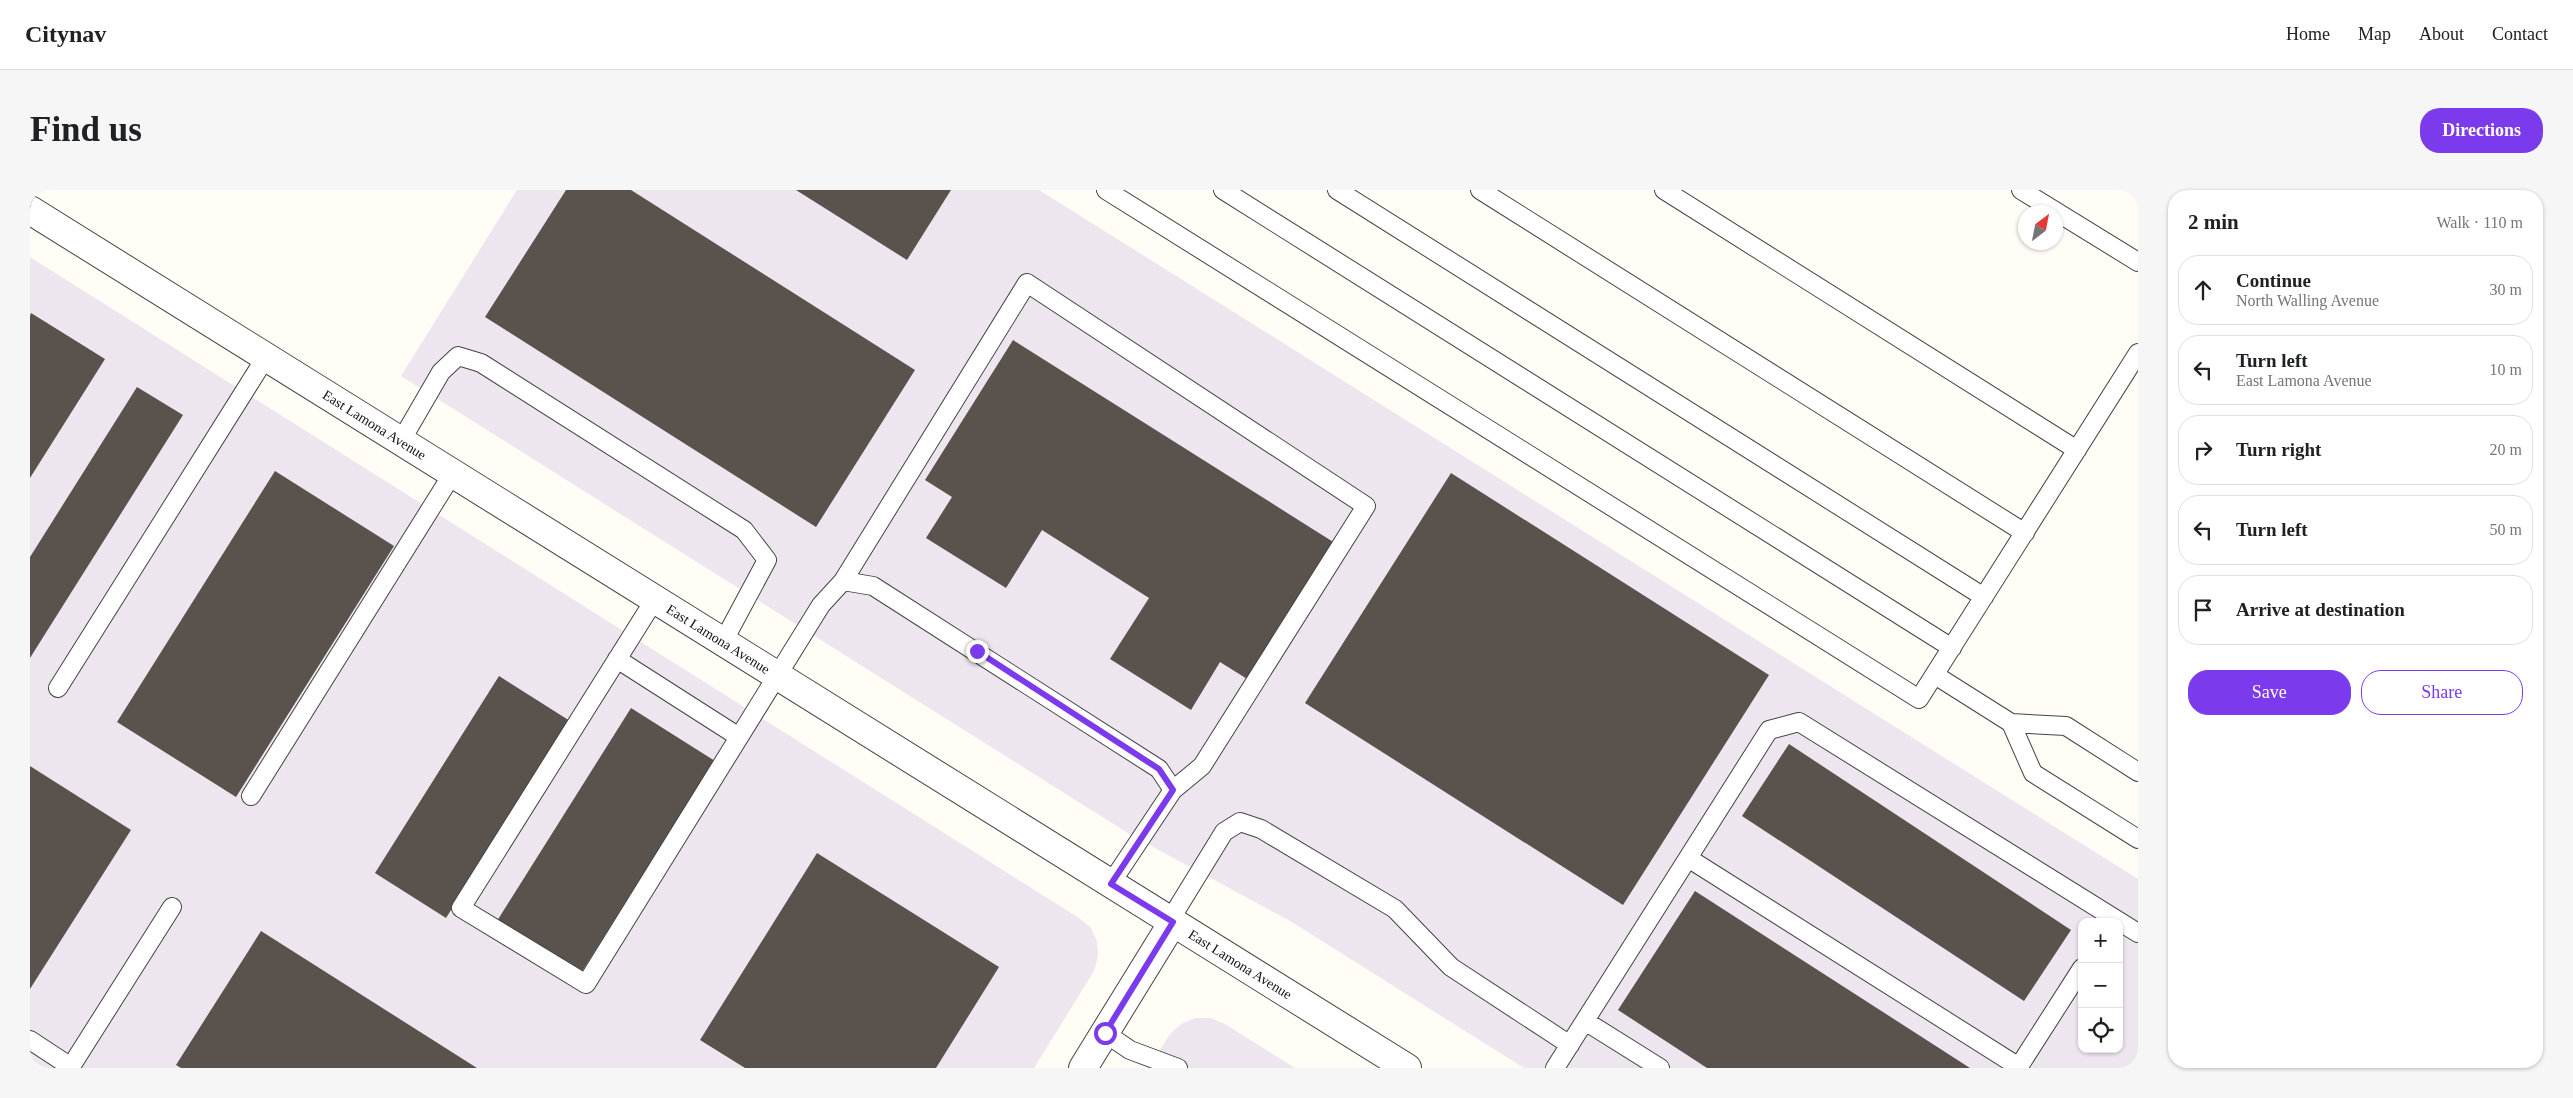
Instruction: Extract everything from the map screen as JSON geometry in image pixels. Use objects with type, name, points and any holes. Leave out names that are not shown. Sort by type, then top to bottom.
[{"type":"street","name":"East Lamona Avenue","points":[[30,210],[1407,1068]]},
{"type":"street","points":[[1083,1068],[1172,921]]},
{"type":"lane","points":[[1106,190],[1919,699],[2137,356]]},
{"type":"lane","points":[[1223,190],[1952,648]]},
{"type":"lane","points":[[1337,190],[1984,597]]},
{"type":"lane","points":[[1480,190],[2025,533]]},
{"type":"lane","points":[[1664,190],[2077,450]]},
{"type":"lane","points":[[2021,190],[2138,262]]},
{"type":"lane","points":[[655,599],[461,908],[586,984],[821,605],[843,581],[1027,283],[1366,506],[1202,766],[1173,790],[1111,884]]},
{"type":"lane","points":[[401,441],[441,372],[458,356],[481,363],[744,530],[767,560],[723,642]]},
{"type":"lane","points":[[58,688],[266,357]]},
{"type":"lane","points":[[251,796],[453,473]]},
{"type":"lane","points":[[843,581],[873,586],[977,651],[1159,769],[1173,790]]},
{"type":"lane","points":[[617,659],[739,736]]},
{"type":"lane","points":[[1935,675],[2011,723],[2066,726],[2138,772]]},
{"type":"lane","points":[[1555,1068],[1769,730],[1799,722],[2111,918]]},
{"type":"lane","points":[[2011,723],[2033,773],[2138,839]]},
{"type":"lane","points":[[1172,921],[1224,832],[1240,822],[1261,829],[1394,909],[1451,967],[1570,1046]]},
{"type":"lane","points":[[1688,858],[2018,1067],[2078,974]]},
{"type":"lane","points":[[30,1040],[70,1068],[172,907]]},
{"type":"lane","points":[[2123,925],[2138,933]]},
{"type":"lane","points":[[1584,1021],[1660,1068]]},
{"type":"lane","points":[[1105,1033],[1130,1050],[1178,1068]]},
{"type":"shaded area","points":[[517,190],[1039,190],[2138,879],[2138,1059],[2132,1068],[1524,1068],[1290,921],[1131,835],[401,376]]},
{"type":"shaded area","points":[[30,257],[1079,918],[1091,928],[1097,941],[1098,956],[1094,971],[1034,1068],[30,1068]]},
{"type":"shaded area","points":[[1195,1018],[1211,1018],[1225,1024],[1295,1068],[1149,1068],[1170,1034],[1181,1024]]},
{"type":"building","points":[[566,190],[631,190],[915,370],[816,527],[485,317]]},
{"type":"building","points":[[796,190],[951,190],[907,260]]},
{"type":"building","points":[[31,313],[105,359],[30,478],[30,316]]},
{"type":"building","points":[[1013,340],[1338,545],[1252,682],[1220,662],[1191,710],[1110,659],[1149,598],[1042,530],[1006,588],[926,538],[952,497],[925,480]]},
{"type":"building","points":[[137,387],[183,415],[30,658],[30,557]]},
{"type":"building","points":[[275,471],[394,546],[236,797],[117,722]]},
{"type":"building","points":[[1451,473],[1769,675],[1623,905],[1305,703]]},
{"type":"building","points":[[499,676],[570,721],[446,918],[375,873]]},
{"type":"building","points":[[631,708],[715,761],[581,973],[497,921]]},
{"type":"building","points":[[1789,744],[2071,930],[2024,1001],[1742,816]]},
{"type":"building","points":[[30,766],[131,830],[30,989]]},
{"type":"building","points":[[817,853],[999,967],[936,1068],[745,1068],[700,1040]]},
{"type":"building","points":[[1695,891],[1970,1068],[1707,1068],[1618,1010]]},
{"type":"building","points":[[261,931],[477,1068],[181,1068],[176,1065]]},
{"type":"route","points":[[977,651],[1159,769],[1173,790],[1111,884],[1173,922],[1105,1033]]}]
